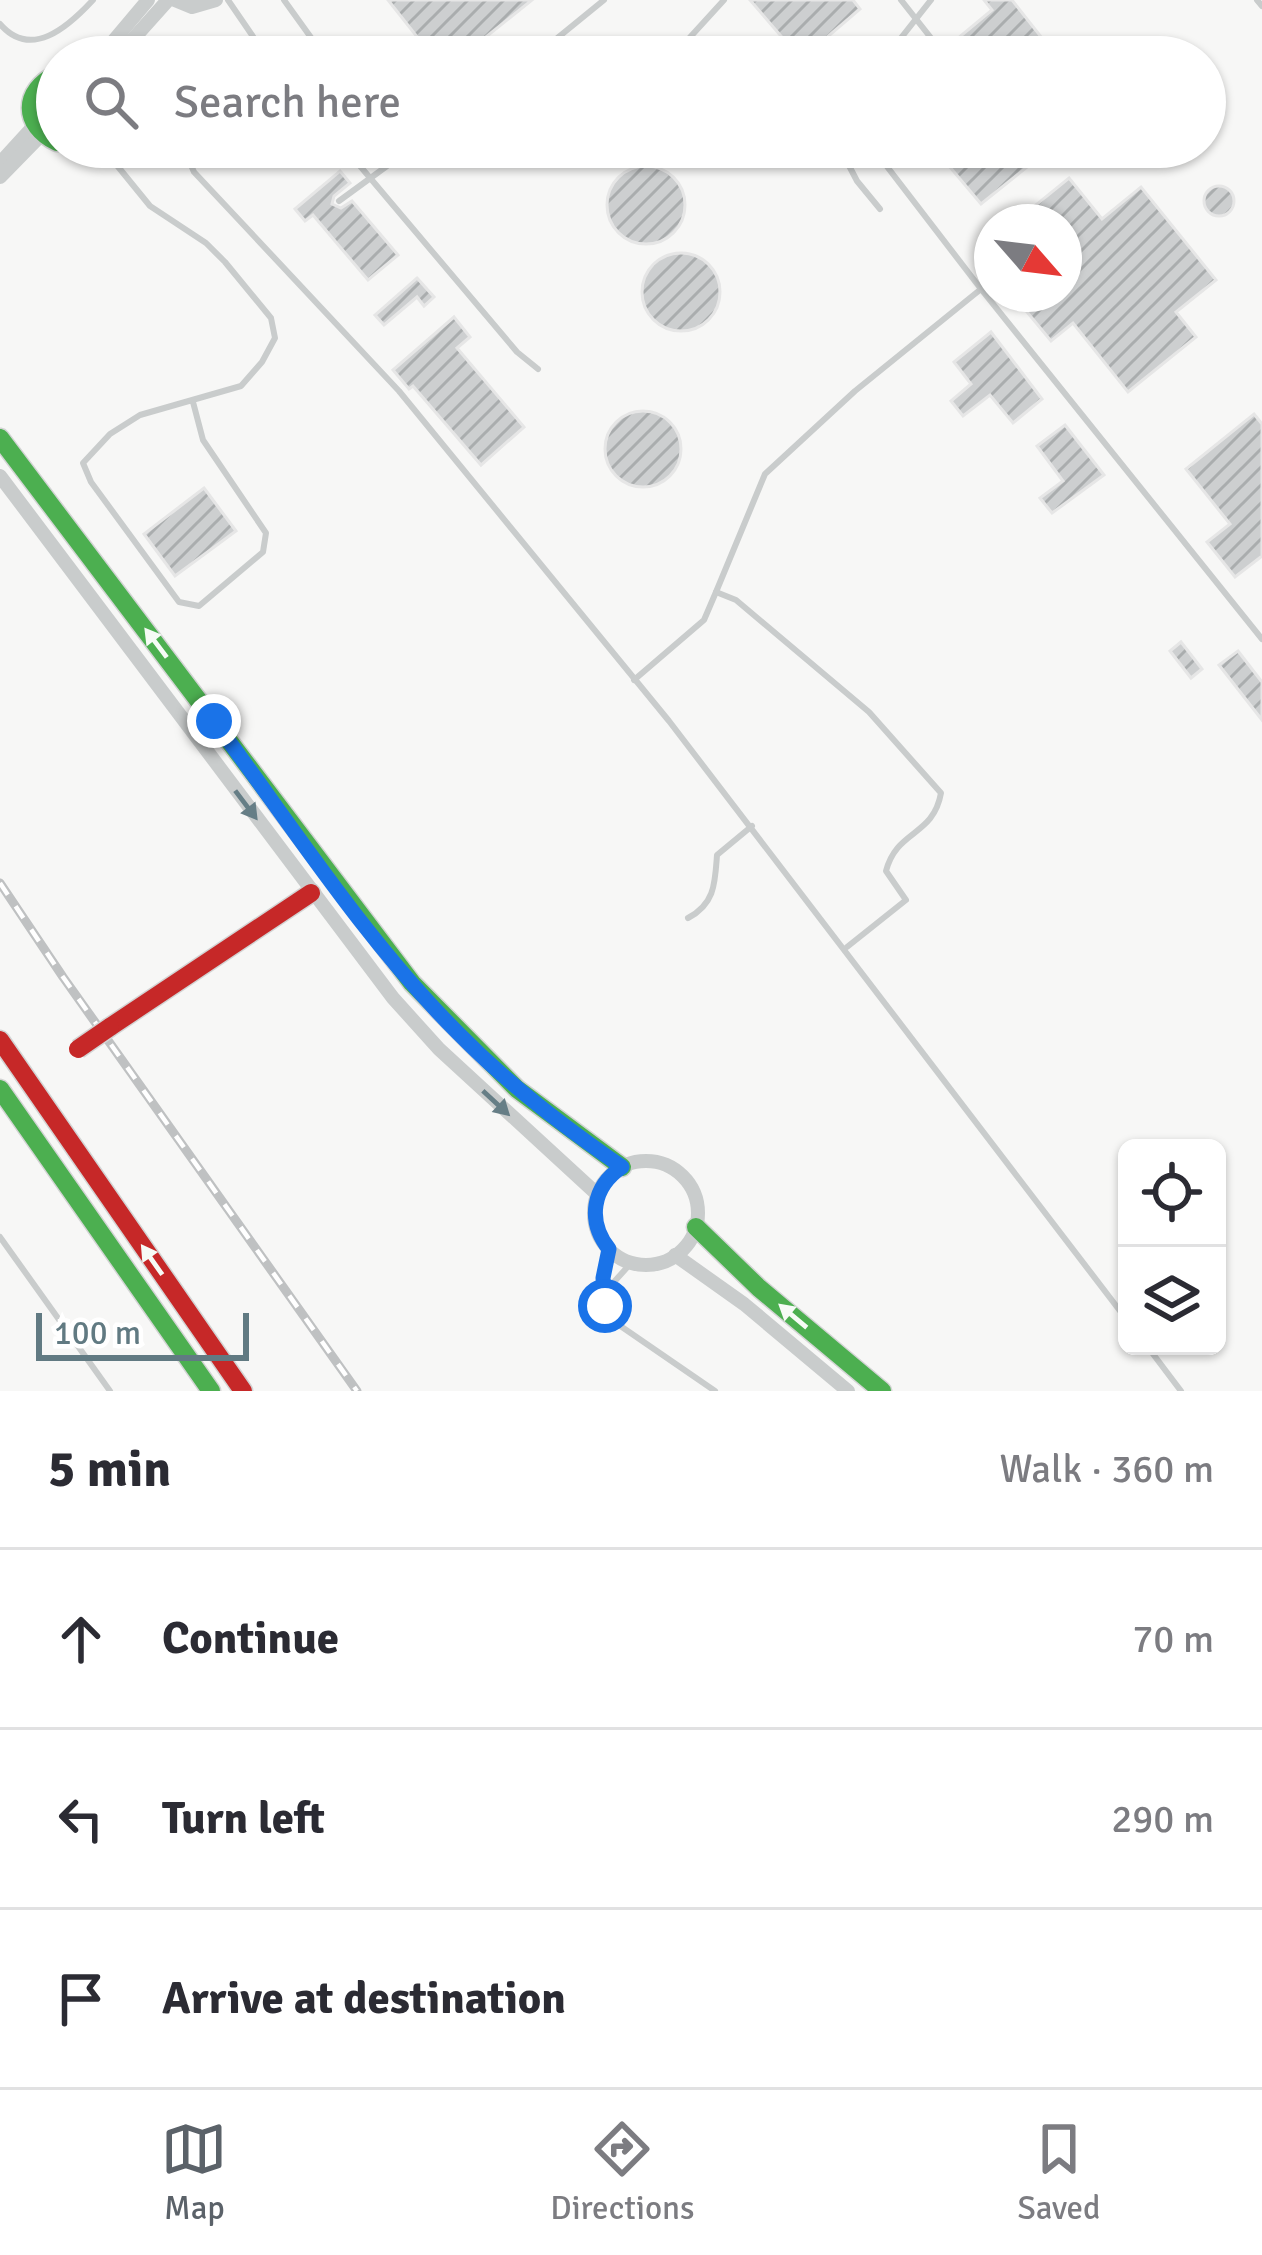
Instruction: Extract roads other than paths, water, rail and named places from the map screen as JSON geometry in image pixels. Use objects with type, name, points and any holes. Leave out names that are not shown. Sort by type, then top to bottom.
[{"type":"street","points":[[118,36],[148,0]]},
{"type":"street","points":[[137,36],[171,0],[192,7],[216,0]]},
{"type":"street","points":[[36,86],[28,104],[36,119]]},
{"type":"street","points":[[0,163],[36,139]]},
{"type":"street","points":[[0,176],[36,142]]},
{"type":"street","points":[[0,438],[412,983],[517,1089],[622,1167]]},
{"type":"street","points":[[0,476],[393,998],[439,1049],[598,1195]]},
{"type":"street","points":[[78,1049],[311,892]]},
{"type":"street","points":[[0,1040],[243,1391]]},
{"type":"street","points":[[0,1089],[211,1391]]},
{"type":"street","points":[[651,1161],[679,1172],[696,1197],[696,1227],[675,1255],[650,1264],[632,1262],[609,1249],[595,1220],[598,1195],[622,1167],[651,1161]]},
{"type":"street","points":[[696,1227],[759,1288],[882,1391]]},
{"type":"street","points":[[675,1255],[744,1304],[848,1391]]},
{"type":"lane","points":[[49,36],[93,0]]},
{"type":"lane","points":[[228,0],[252,36]]},
{"type":"lane","points":[[284,0],[311,36]]},
{"type":"lane","points":[[560,36],[604,0]]},
{"type":"lane","points":[[691,36],[724,0]]},
{"type":"lane","points":[[901,0],[928,36]]},
{"type":"lane","points":[[902,36],[931,0]]},
{"type":"lane","points":[[0,24],[24,41],[36,40]]},
{"type":"lane","points":[[119,168],[150,206],[206,244],[271,318],[275,338],[241,386],[140,415],[110,434],[83,463],[91,482],[178,602],[199,606],[263,552],[266,533],[203,440],[193,402]]},
{"type":"lane","points":[[192,168],[399,391],[752,826],[1118,1308]]},
{"type":"lane","points":[[362,168],[517,352],[538,369]]},
{"type":"lane","points":[[339,201],[384,168]]},
{"type":"lane","points":[[850,168],[880,209]]},
{"type":"lane","points":[[888,168],[974,281]]},
{"type":"lane","points":[[633,680],[704,620],[765,474],[855,391],[974,296]]},
{"type":"lane","points":[[999,312],[1262,639]]},
{"type":"lane","points":[[716,592],[736,600],[868,712],[941,793],[937,814],[891,852],[886,871],[906,899],[846,948]]},
{"type":"lane","points":[[688,918],[705,909],[714,888],[717,855],[752,826]]},
{"type":"lane","points":[[0,1237],[110,1391]]},
{"type":"lane","points":[[609,1249],[602,1296],[619,1325],[715,1391]]},
{"type":"lane","points":[[602,1296],[632,1262]]},
{"type":"lane","points":[[1154,1355],[1180,1391]]},
{"type":"railway","points":[[0,883],[357,1391]]}]
